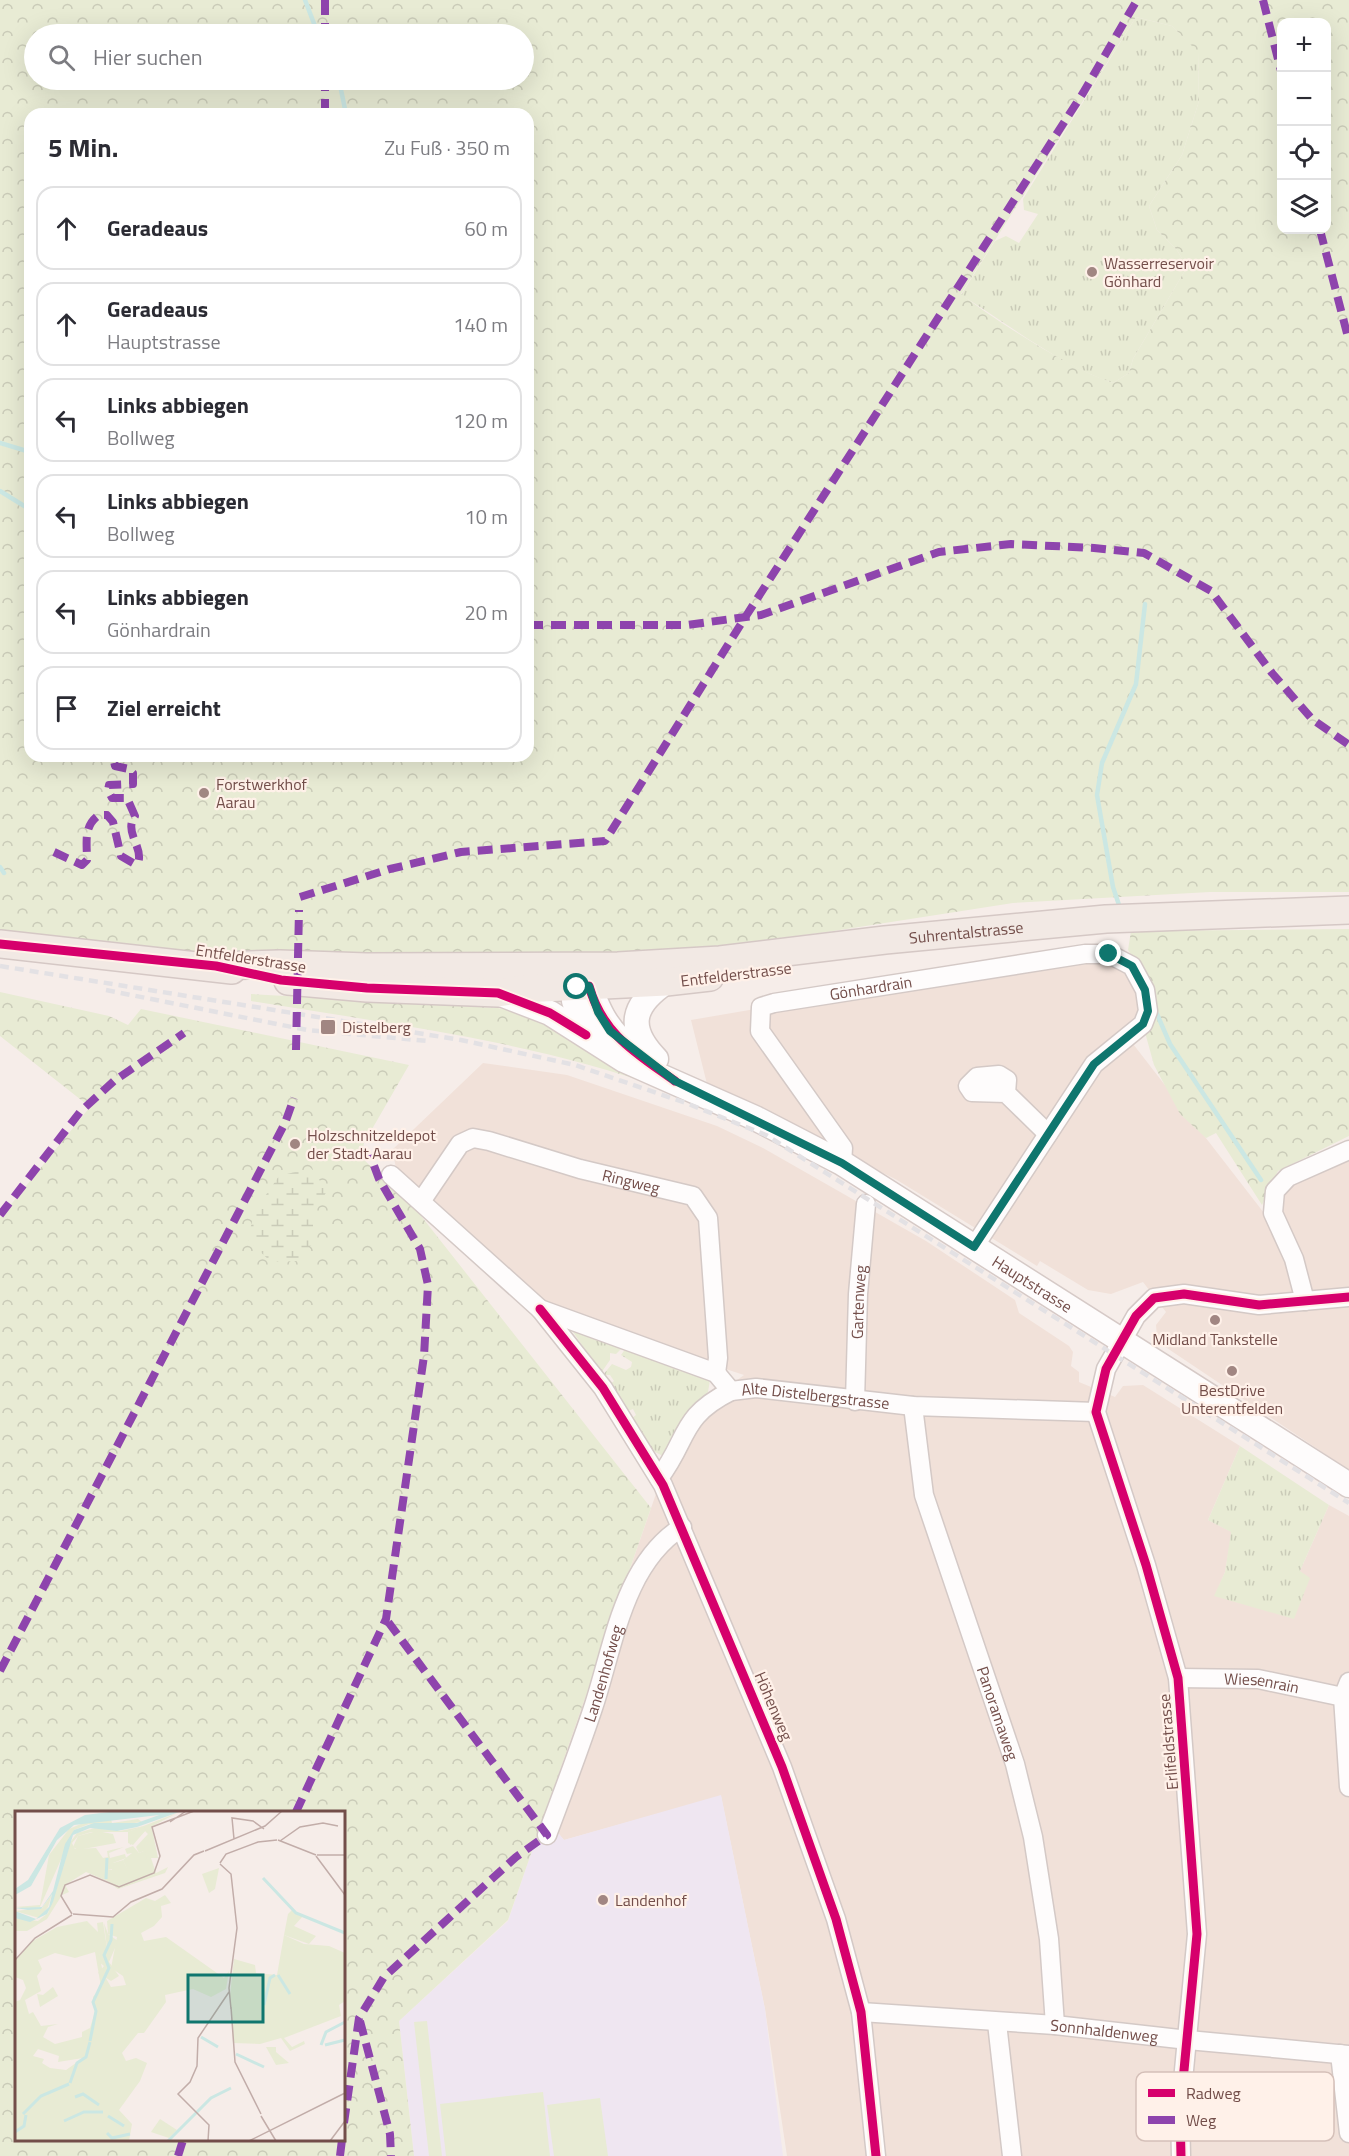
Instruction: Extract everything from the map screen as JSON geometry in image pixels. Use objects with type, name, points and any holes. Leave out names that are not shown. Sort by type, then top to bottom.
[{"type":"main road","name":"Suhrentalstrasse","points":[[583,980],[720,960],[968,932],[1159,916],[1349,910]]},
{"type":"main road","name":"Entfelderstrasse","points":[[216,966],[280,964],[367,967],[583,980],[666,982],[872,955],[968,932]]},
{"type":"main road","name":"Entfelderstrasse","points":[[0,944],[216,966],[281,980],[367,988],[498,993],[583,980]]},
{"type":"main road","points":[[583,980],[575,1007],[586,1035]]},
{"type":"main road","points":[[583,980],[610,1031],[675,1081]]},
{"type":"main road","points":[[666,982],[651,993],[636,1014],[638,1036],[675,1081]]},
{"type":"main road","points":[[498,993],[550,1012],[624,1060],[675,1081]]},
{"type":"main road","name":"Hauptstrasse","points":[[675,1081],[842,1163],[1349,1485]]},
{"type":"street","name":"Gönhardrain","points":[[842,1163],[843,1148],[760,1031],[761,1007],[774,1003],[1085,954],[1109,954],[1126,961],[1145,990],[1148,1011],[1143,1024],[1094,1064],[1048,1134]]},
{"type":"street","points":[[974,1247],[1048,1134],[1006,1093]]},
{"type":"street","name":"Ringweg","points":[[422,1200],[460,1144],[473,1138],[489,1140],[580,1169],[693,1196],[708,1218],[718,1358],[716,1373]]},
{"type":"street","points":[[1305,1301],[1294,1259],[1273,1213],[1275,1191],[1288,1177],[1349,1150]]},
{"type":"street","name":"Alte Distelbergstrasse","points":[[391,1175],[422,1200],[540,1308],[716,1373],[731,1391],[756,1388],[914,1406],[1096,1412]]},
{"type":"street","name":"Gartenweg","points":[[855,1401],[858,1294],[866,1204]]},
{"type":"street","points":[[1096,1412],[1106,1369],[1141,1308],[1154,1298],[1169,1294],[1259,1305],[1349,1297]]},
{"type":"street","name":"Höhenweg","points":[[540,1308],[603,1388],[659,1478],[766,1725],[814,1850],[836,1919],[861,2012],[876,2156]]},
{"type":"street","points":[[659,1478],[672,1461],[687,1424],[714,1399],[731,1391]]},
{"type":"street","name":"Panoramaweg","points":[[914,1406],[924,1495],[1015,1764],[1033,1837],[1049,1939],[1055,2025]]},
{"type":"street","name":"Erlifeldstrasse","points":[[1096,1412],[1146,1565],[1178,1678],[1197,1934],[1184,2072]]},
{"type":"street","name":"Landenhofweg","points":[[547,1835],[594,1707],[627,1596],[657,1545],[682,1527]]},
{"type":"street","name":"Wiesenrain","points":[[1178,1678],[1258,1679],[1346,1690]]},
{"type":"street","points":[[1346,1690],[1349,1788]]},
{"type":"street","name":"Sonnhaldenweg","points":[[861,2012],[997,2023],[1055,2025],[1345,2055]]},
{"type":"street","points":[[997,2023],[1012,2156]]},
{"type":"street","points":[[1345,2055],[1349,2133]]},
{"type":"shaded area","points":[[1136,963],[1144,1018],[1130,1040],[1264,1213],[1281,1185],[1349,1158],[1349,1470],[1161,1344],[1157,1336],[1156,1325],[1166,1312],[1143,1282],[1111,1294],[1088,1290],[1040,1261],[1037,1266],[897,1180],[707,1084],[691,1020],[1013,965]]},
{"type":"shaded area","points":[[483,1063],[567,1075],[717,1126],[763,1148],[926,1241],[1015,1300],[1019,1313],[1069,1346],[1073,1352],[1071,1366],[1079,1372],[1079,1382],[1115,1397],[1123,1386],[1143,1385],[1240,1446],[1208,1520],[1232,1532],[1225,1572],[1215,1596],[1300,1571],[1329,1505],[1349,1516],[1349,2156],[787,2156],[765,2009],[721,1796],[564,1840],[544,1816],[681,1422],[744,1375],[546,1310],[400,1185],[392,1150]]},
{"type":"shaded area","points":[[721,1795],[765,2009],[783,2156],[414,2156],[399,2021],[508,1921],[544,1816],[564,1840]]},
{"type":"green space","points":[[0,0],[1349,0],[1349,892],[1210,892],[1013,903],[827,932],[700,948],[573,957],[216,954],[0,937]],"holes":[[[1136,17],[1172,26],[1198,52],[1199,101],[1182,155],[1149,206],[1157,230],[1177,250],[1187,267],[1133,359],[1129,373],[1113,383],[1096,377],[1035,344],[961,294]]]},
{"type":"green space","points":[[1136,17],[1172,26],[1198,51],[1199,101],[1182,155],[1149,206],[1157,230],[1177,250],[1187,267],[1133,359],[1129,373],[1113,383],[1055,356],[961,295],[995,241],[1006,236],[1019,243],[1038,214],[1024,210],[1023,199]]},
{"type":"green space","points":[[1349,929],[1349,1136],[1278,1171],[1262,1205],[1216,1133],[1206,1138],[1180,1114],[1154,1065],[1146,1036],[1152,987],[1128,950],[1131,931]]},
{"type":"green space","points":[[0,992],[109,1016],[128,1025],[141,1009],[409,1065],[364,1143],[361,1157],[414,1207],[651,1508],[508,1920],[399,2021],[414,2156],[0,2156],[0,1218],[90,1107],[0,1036]]},
{"type":"green space","points":[[251,994],[498,1008],[534,1016],[665,1089],[615,1072],[512,1046],[408,1026],[251,1001]]},
{"type":"green space","points":[[311,1168],[327,1191],[313,1214],[313,1243],[298,1261],[271,1262],[248,1240],[254,1212],[279,1176]]},
{"type":"green space","points":[[571,1329],[623,1347],[616,1354],[610,1353],[610,1360],[601,1373]]},
{"type":"green space","points":[[626,1348],[710,1380],[708,1392],[681,1421],[663,1456],[653,1451],[632,1418],[636,1415],[633,1409],[628,1411],[610,1384],[614,1381],[610,1375],[603,1375],[612,1364],[626,1370],[631,1367],[632,1362],[621,1355]]},
{"type":"green space","points":[[1240,1446],[1329,1505],[1300,1571],[1310,1578],[1294,1619],[1214,1596],[1225,1572],[1231,1532],[1208,1520]]},
{"type":"green space","points":[[427,2021],[442,2156],[429,2156],[414,2022]]},
{"type":"green space","points":[[543,2092],[550,2156],[446,2156],[440,2104]]},
{"type":"green space","points":[[600,2098],[608,2156],[554,2156],[547,2105]]},
{"type":"waterway","points":[[305,0],[314,24]]},
{"type":"waterway","points":[[341,90],[345,108]]},
{"type":"waterway","points":[[0,443],[24,450]]},
{"type":"waterway","points":[[0,491],[24,506]]},
{"type":"waterway","points":[[1119,905],[1113,887],[1097,795],[1102,763],[1136,684],[1145,604]]},
{"type":"waterway","points":[[0,867],[4,873]]},
{"type":"waterway","points":[[1157,1014],[1170,1044],[1261,1180]]},
{"type":"railway","points":[[0,966],[461,1040],[575,1065],[686,1103],[766,1135],[1349,1503]]},
{"type":"railway","points":[[106,990],[307,1030],[428,1041]]},
{"type":"marked path","points":[[325,0],[325,24]]},
{"type":"marked path","points":[[300,897],[390,869],[461,852],[605,841],[746,616],[1083,93],[1137,0]]},
{"type":"marked path","points":[[1263,0],[1281,72]]},
{"type":"marked path","points":[[325,90],[325,108]]},
{"type":"marked path","points":[[1321,234],[1349,341]]},
{"type":"marked path","points":[[534,625],[687,625],[761,615],[939,552],[1011,544],[1144,553],[1211,591],[1272,673],[1312,719],[1349,745]]},
{"type":"marked path","points":[[54,852],[82,865],[87,860],[87,835],[90,824],[99,815],[107,815],[113,822],[121,856],[133,863],[138,863],[138,851],[131,828],[135,816],[127,798],[112,798],[108,790],[109,785],[133,784],[133,773],[129,769],[115,766],[114,762]]},
{"type":"marked path","points":[[296,1050],[299,910]]},
{"type":"marked path","points":[[0,1215],[80,1112],[114,1081],[184,1033]]},
{"type":"marked path","points":[[0,1671],[285,1123],[294,1098]]},
{"type":"marked path","points":[[296,1811],[386,1619],[424,1356],[428,1285],[420,1249],[379,1179],[370,1155]]},
{"type":"marked path","points":[[345,2116],[359,2018],[384,1977],[516,1857],[547,1835],[386,1619]]},
{"type":"marked path","points":[[360,2021],[390,2134],[391,2156]]},
{"type":"marked path","points":[[178,2156],[183,2141]]},
{"type":"marked path","points":[[340,2156],[342,2141]]},
{"type":"cycle path","points":[[0,944],[216,966],[281,980],[367,988],[498,993],[550,1013],[586,1035]]},
{"type":"cycle path","points":[[589,986],[595,1003],[612,1030],[634,1052],[675,1081]]},
{"type":"cycle path","points":[[1184,2072],[1197,1934],[1178,1678],[1146,1565],[1096,1412],[1106,1369],[1136,1316],[1154,1298],[1184,1294],[1259,1305],[1349,1297]]},
{"type":"cycle path","points":[[540,1309],[603,1388],[663,1485],[782,1767],[836,1919],[861,2012],[876,2156]]},
{"type":"cycle path","points":[[1181,2141],[1181,2156]]},
{"type":"place","name":"Wasserreservoir Gönhard","points":[[1092,272]]},
{"type":"place","name":"Forstwerkhof Aarau","points":[[204,793]]},
{"type":"place","name":"Distelberg","points":[[328,1027]]},
{"type":"place","name":"Holzschnitzeldepot der Stadt Aarau","points":[[295,1144]]},
{"type":"place","name":"Midland Tankstelle","points":[[1215,1320]]},
{"type":"place","name":"BestDrive Unterentfelden","points":[[1232,1371]]},
{"type":"place","name":"Landenhof","points":[[603,1900]]},
{"type":"route","points":[[577,987],[589,986],[598,1012],[610,1031],[675,1081],[755,1118],[842,1163],[974,1247],[1094,1064],[1143,1024],[1148,1011],[1145,990],[1132,966],[1109,954]]}]
